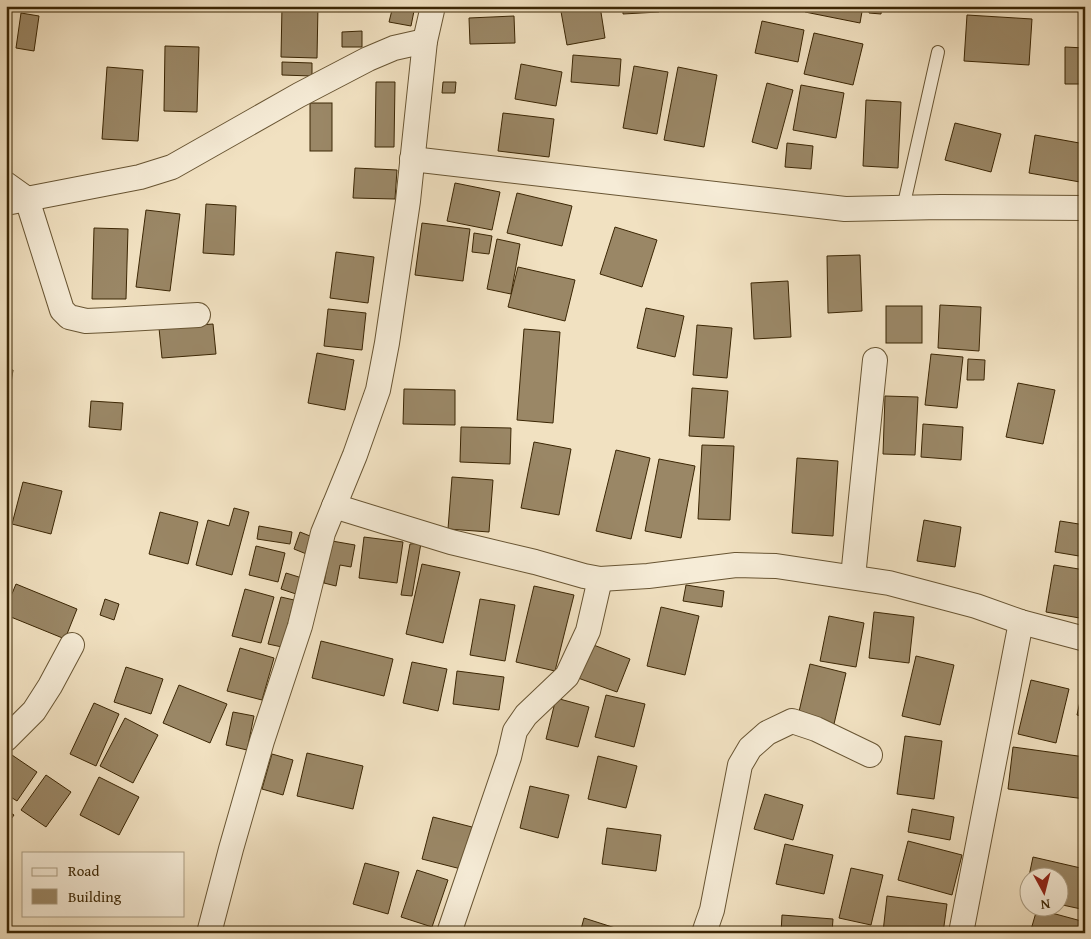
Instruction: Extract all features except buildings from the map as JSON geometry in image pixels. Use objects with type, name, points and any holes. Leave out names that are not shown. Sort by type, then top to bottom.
[{"type":"street","points":[[210,933],[231,849],[262,741],[300,626],[323,533],[355,455],[378,390],[408,201],[425,41],[433,6]]},
{"type":"street","points":[[17,201],[140,176],[172,167],[368,58],[394,48],[425,41]]},
{"type":"street","points":[[412,159],[844,209],[1085,208]]},
{"type":"street","points":[[6,184],[17,201],[62,310],[69,317],[86,321],[198,315]]},
{"type":"street","points":[[853,577],[875,360]]},
{"type":"street","points":[[334,506],[451,542],[600,579],[648,576],[736,565],[776,566],[889,583],[976,606],[1021,622],[1085,639]]},
{"type":"street","points":[[449,933],[509,757],[515,731],[526,715],[567,676],[588,631],[600,579]]},
{"type":"street","points":[[961,933],[1021,622]]},
{"type":"street","points":[[6,738],[34,711],[72,645]]},
{"type":"street","points":[[704,933],[712,910],[740,765],[750,748],[767,733],[792,721],[816,729],[870,755]]},
{"type":"lane","points":[[903,208],[938,52]]}]
